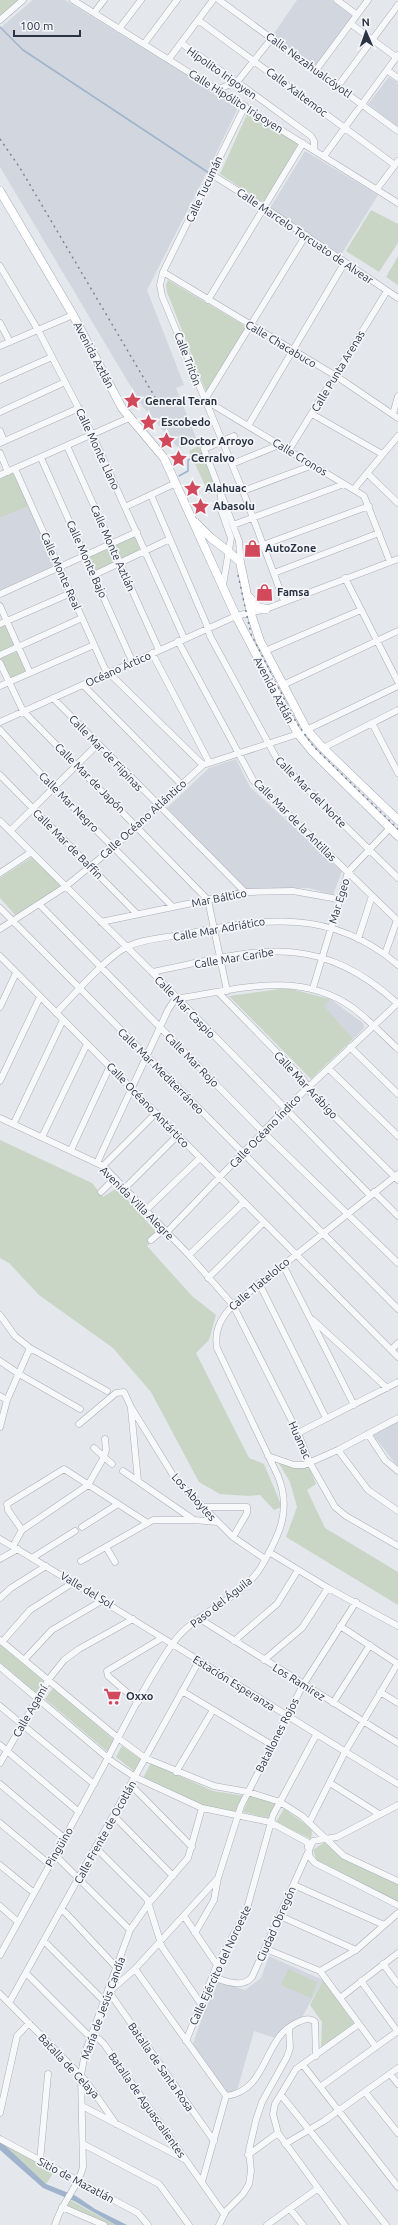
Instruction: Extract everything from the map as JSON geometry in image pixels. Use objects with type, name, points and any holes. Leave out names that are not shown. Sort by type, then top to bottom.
[{"type":"main road","name":"Avenida Aztlán","points":[[0,191],[73,315],[122,408],[129,418],[160,452],[176,483],[236,616],[298,734],[398,836]]},
{"type":"main road","name":"Avenida Aztlán","points":[[191,516],[211,538],[236,558],[242,566],[251,614],[265,651],[307,730],[323,748],[398,820]]},
{"type":"main road","points":[[247,596],[258,607],[266,609]]},
{"type":"street","name":"Calle Hipólito Irigoyen","points":[[73,0],[398,202]]},
{"type":"street","points":[[94,13],[104,0]]},
{"type":"street","points":[[119,29],[141,0]]},
{"type":"street","points":[[144,44],[177,0]]},
{"type":"street","points":[[169,59],[213,0]]},
{"type":"street","name":"Calle Nezahualcóyotl","points":[[219,0],[398,131]]},
{"type":"street","points":[[337,0],[357,14]]},
{"type":"street","points":[[316,70],[368,0]]},
{"type":"street","points":[[0,20],[22,1]]},
{"type":"street","points":[[338,86],[398,5]]},
{"type":"street","name":"Calle Xaltemoc","points":[[198,20],[397,163]]},
{"type":"street","points":[[324,156],[397,56],[351,24]]},
{"type":"street","points":[[218,89],[238,82],[272,38]]},
{"type":"street","name":"Hipolito Irigoyen","points":[[181,43],[238,82],[311,136],[314,141],[314,149]]},
{"type":"street","points":[[387,70],[398,78]]},
{"type":"street","name":"Calle Tucumán","points":[[163,272],[245,106]]},
{"type":"street","points":[[208,300],[303,143]]},
{"type":"street","points":[[377,189],[397,163]]},
{"type":"street","name":"Calle Marcelo Torcuato de Alvear","points":[[211,174],[306,235],[398,298]]},
{"type":"street","points":[[205,400],[249,325],[306,235]]},
{"type":"street","points":[[248,426],[345,262]]},
{"type":"street","name":"Calle Monte Llano","points":[[0,266],[38,330],[92,434],[146,552],[181,640]]},
{"type":"street","name":"Calle Chacabuco","points":[[163,272],[336,376],[396,416]]},
{"type":"street","name":"Calle Tritón","points":[[163,272],[160,285],[162,296],[183,343],[221,441],[243,491],[284,601]]},
{"type":"street","name":"Calle Punta Arenas","points":[[289,450],[387,291]]},
{"type":"street","points":[[0,346],[73,315]]},
{"type":"street","points":[[0,323],[10,342]]},
{"type":"street","points":[[0,380],[52,357]]},
{"type":"street","points":[[0,412],[65,382]]},
{"type":"street","points":[[396,416],[398,396]]},
{"type":"street","name":"Calle Cronos","points":[[205,400],[354,489],[366,499],[390,562]]},
{"type":"street","points":[[0,431],[2,442],[79,408]]},
{"type":"street","points":[[312,414],[382,454]]},
{"type":"street","points":[[0,475],[129,418]]},
{"type":"street","points":[[234,436],[204,449],[222,493],[242,551],[242,566]]},
{"type":"street","points":[[354,489],[398,436]]},
{"type":"street","points":[[232,464],[279,445]]},
{"type":"street","name":"Calle Monte Aztlán","points":[[67,446],[159,650]]},
{"type":"street","points":[[0,453],[8,472]]},
{"type":"street","name":"Calle Monte Bajo","points":[[41,458],[132,661]]},
{"type":"street","points":[[243,491],[313,465]]},
{"type":"street","name":"Calle Monte Real","points":[[15,469],[94,645],[109,672],[203,765]]},
{"type":"street","points":[[366,473],[398,503]]},
{"type":"street","points":[[125,507],[176,483]]},
{"type":"street","points":[[233,525],[344,484]]},
{"type":"street","points":[[222,493],[221,510],[231,535],[223,585]]},
{"type":"street","name":"Calle Mar del Norte","points":[[151,495],[208,628],[210,636],[267,743],[281,764],[398,878]]},
{"type":"street","points":[[264,545],[369,506]]},
{"type":"street","points":[[0,594],[136,532]]},
{"type":"street","points":[[274,573],[379,533]]},
{"type":"street","points":[[94,575],[146,552],[170,539]]},
{"type":"street","name":"Océano Ártico","points":[[0,722],[83,685],[132,661],[236,616],[251,614],[266,609],[398,559]]},
{"type":"street","points":[[345,578],[398,682]]},
{"type":"street","points":[[0,624],[71,593]]},
{"type":"street","points":[[0,606],[30,673]]},
{"type":"street","points":[[265,651],[361,610]]},
{"type":"street","points":[[0,655],[82,618]]},
{"type":"street","points":[[283,686],[398,631]]},
{"type":"street","name":"Calle Mar de la Antillas","points":[[181,640],[237,752],[253,780],[398,920]]},
{"type":"street","points":[[0,686],[94,645]]},
{"type":"street","points":[[152,653],[209,762]]},
{"type":"street","name":"Calle Mar de Japón","points":[[0,663],[23,712],[136,825],[208,900]]},
{"type":"street","points":[[83,685],[181,784]]},
{"type":"street","name":"Calle Océano Atlántico","points":[[0,929],[40,905],[90,867],[203,765],[237,752],[298,734],[398,686]]},
{"type":"street","name":"Calle Mar de Fiipinas","points":[[53,698],[97,745],[245,892]]},
{"type":"street","points":[[323,748],[396,710],[398,718]]},
{"type":"street","points":[[372,723],[398,773]]},
{"type":"street","name":"Calle Mar Negro","points":[[0,730],[54,788],[114,846],[173,907]]},
{"type":"street","points":[[10,831],[97,745]]},
{"type":"street","points":[[194,756],[202,750]]},
{"type":"street","name":"Calle Mar de Baffin","points":[[0,775],[137,914]]},
{"type":"street","name":"Calle Mar Caspio","points":[[0,821],[30,853],[152,972],[176,999],[285,1109],[372,1194],[398,1216]]},
{"type":"street","name":"Mar Egeo","points":[[313,988],[338,899],[348,872],[368,849],[390,828]]},
{"type":"street","points":[[2,869],[30,853]]},
{"type":"street","name":"Mar Báltico","points":[[101,922],[245,892],[292,891],[338,899]]},
{"type":"street","points":[[358,939],[372,896]]},
{"type":"street","points":[[208,900],[227,991]]},
{"type":"street","name":"Calle Mar Rojo","points":[[40,905],[264,1132],[398,1263]]},
{"type":"street","name":"Calle Mar Mediterráneo","points":[[0,908],[79,990],[398,1309]]},
{"type":"street","name":"Calle Mar Adriático","points":[[125,947],[214,928],[251,922],[283,920],[331,928],[358,939],[385,954],[398,965]]},
{"type":"street","points":[[385,954],[398,920]]},
{"type":"street","points":[[56,1013],[125,947]]},
{"type":"street","name":"Calle Mar Caribe","points":[[152,972],[221,958],[280,951],[322,957],[355,971],[374,983],[398,1003]]},
{"type":"street","name":"Calle Océano Antártico","points":[[0,956],[398,1357]]},
{"type":"street","points":[[0,1007],[16,973]]},
{"type":"street","points":[[100,1165],[146,1056],[168,1010],[176,999],[218,992],[286,984],[313,988],[342,1002],[373,1025],[398,1049]]},
{"type":"street","name":"Calle Mar Arábigo","points":[[218,992],[303,1079],[308,1088],[397,1177]]},
{"type":"street","points":[[0,1081],[40,997]]},
{"type":"street","name":"Calle Océano Índico","points":[[151,1240],[165,1231],[220,1178],[285,1109],[329,1070],[350,1047],[398,1003]]},
{"type":"street","points":[[14,1124],[63,1020]]},
{"type":"street","points":[[42,1137],[87,1044]]},
{"type":"street","points":[[350,1047],[398,1094]]},
{"type":"street","points":[[71,1150],[110,1066]]},
{"type":"street","points":[[329,1070],[398,1136]]},
{"type":"street","points":[[100,1165],[156,1113]]},
{"type":"street","name":"Avenida Villa Alegre","points":[[0,1118],[71,1150],[100,1165],[125,1188],[189,1255],[233,1305]]},
{"type":"street","points":[[125,1188],[178,1135]]},
{"type":"street","points":[[146,1210],[200,1158]]},
{"type":"street","name":"Calle Tlatelolco","points":[[268,1456],[217,1348],[216,1340],[219,1324],[233,1305],[259,1283],[322,1232],[397,1177]]},
{"type":"street","points":[[102,1192],[115,1178]]},
{"type":"street","points":[[189,1255],[244,1202]]},
{"type":"street","points":[[208,1278],[264,1222]]},
{"type":"street","points":[[283,1265],[354,1405]]},
{"type":"street","points":[[259,1283],[326,1418]]},
{"type":"street","name":"Huamac","points":[[233,1305],[298,1433],[310,1463],[335,1507],[346,1516],[397,1544]]},
{"type":"street","points":[[0,1315],[16,1336],[30,1348],[107,1391]]},
{"type":"street","points":[[309,1316],[386,1388]]},
{"type":"street","points":[[391,1350],[398,1343]]},
{"type":"street","points":[[0,1427],[7,1400],[30,1348]]},
{"type":"street","points":[[0,1361],[18,1374],[80,1409]]},
{"type":"street","points":[[298,1433],[398,1382]]},
{"type":"street","name":"Los Aboytes","points":[[79,1424],[116,1393],[124,1392],[131,1407],[176,1480],[233,1537],[265,1559]]},
{"type":"street","points":[[0,1396],[7,1400]]},
{"type":"street","points":[[131,1407],[138,1481]]},
{"type":"street","points":[[268,1456],[299,1466],[310,1463],[398,1418]]},
{"type":"street","points":[[368,1434],[385,1460],[398,1471]]},
{"type":"street","points":[[0,1559],[15,1548],[22,1530],[88,1485],[92,1475],[104,1457],[106,1450],[105,1439]]},
{"type":"street","points":[[94,1448],[112,1464]]},
{"type":"street","points":[[338,1450],[368,1490],[398,1511]]},
{"type":"street","name":"Paso del Águila","points":[[118,1738],[172,1644],[200,1619],[248,1583],[269,1552],[284,1517],[285,1506],[282,1486],[268,1456]]},
{"type":"street","points":[[22,1530],[8,1510],[7,1504],[64,1470],[146,1522]]},
{"type":"street","points":[[123,1471],[194,1520]]},
{"type":"street","points":[[82,1527],[118,1504]]},
{"type":"street","points":[[202,1507],[247,1507],[247,1513],[233,1537]]},
{"type":"street","points":[[81,1561],[146,1522],[159,1519],[217,1522]]},
{"type":"street","points":[[32,1558],[75,1531]]},
{"type":"street","name":"Valle del Sol","points":[[0,1539],[74,1582],[172,1644]]},
{"type":"street","points":[[106,1547],[116,1562]]},
{"type":"street","points":[[269,1552],[328,1588],[398,1626]]},
{"type":"street","points":[[0,1597],[11,1588],[46,1566]]},
{"type":"street","points":[[234,1641],[277,1604],[298,1570]]},
{"type":"street","points":[[74,1582],[30,1610],[1,1641],[49,1679],[118,1738],[145,1758],[176,1772],[214,1786],[248,1792],[280,1802],[309,1823],[350,1860],[398,1881]]},
{"type":"street","points":[[264,1660],[302,1628],[328,1588]]},
{"type":"street","points":[[24,1660],[52,1630],[103,1600]]},
{"type":"street","name":"Batallones Rojos","points":[[195,1933],[214,1900],[218,1878],[236,1815],[303,1685],[356,1602]]},
{"type":"street","name":"Calle Agamí","points":[[0,1763],[49,1679],[70,1655],[133,1619]]},
{"type":"street","name":"Los Ramírez","points":[[200,1619],[303,1685],[398,1743]]},
{"type":"street","points":[[309,1823],[345,1752],[398,1664],[340,1626]]},
{"type":"street","points":[[138,1702],[108,1676],[107,1671],[162,1638]]},
{"type":"street","name":"Estación Esperanza","points":[[172,1644],[316,1735],[398,1784]]},
{"type":"street","points":[[333,1703],[370,1645]]},
{"type":"street","name":"Calle Frente de Ocotlán","points":[[9,2003],[131,1786],[199,1661]]},
{"type":"street","points":[[0,1667],[108,1758],[135,1777],[202,1808],[270,1822],[307,1842],[310,1857],[316,1863],[398,1905]]},
{"type":"street","points":[[182,1691],[272,1745]]},
{"type":"street","points":[[380,1692],[398,1703]]},
{"type":"street","points":[[0,1706],[94,1784]]},
{"type":"street","points":[[176,1772],[213,1710]]},
{"type":"street","name":"Calle Ejército del Noroeste","points":[[186,2041],[218,1965],[246,1912],[270,1822],[316,1735]]},
{"type":"street","name":"Pingüino","points":[[0,1955],[2,1947],[18,1922],[118,1738]]},
{"type":"street","points":[[0,1745],[79,1812]]},
{"type":"street","points":[[330,1783],[379,1814]]},
{"type":"street","points":[[0,1784],[64,1838]]},
{"type":"street","points":[[131,1786],[192,1847]]},
{"type":"street","points":[[309,1847],[313,1841],[340,1835],[398,1805]]},
{"type":"street","name":"María de Jesús Candía","points":[[55,2225],[67,2196],[78,2180],[83,2167],[81,2075],[83,2062],[130,1930],[149,1903],[186,1862],[192,1847],[202,1808]]},
{"type":"street","points":[[114,1816],[173,1876]]},
{"type":"street","points":[[0,1823],[49,1864]]},
{"type":"street","name":"Ciudad Obregón","points":[[212,1978],[237,1984],[247,1982],[252,1977],[266,1950],[309,1847]]},
{"type":"street","points":[[96,1848],[145,1896],[149,1903],[160,1942],[201,2004]]},
{"type":"street","points":[[55,1855],[130,1930]]},
{"type":"street","points":[[0,1865],[34,1893]]},
{"type":"street","name":"Batallones Rojos","points":[[109,1992],[135,1970],[218,1878]]},
{"type":"street","points":[[294,1885],[384,1925]]},
{"type":"street","points":[[0,1906],[18,1922]]},
{"type":"street","points":[[62,1909],[117,1968]]},
{"type":"street","points":[[320,1971],[356,1950],[398,1913]]},
{"type":"street","points":[[184,1916],[218,1965]]},
{"type":"street","points":[[280,1916],[356,1950]]},
{"type":"street","points":[[44,1941],[105,2002]]},
{"type":"street","points":[[266,1950],[320,1971],[376,2047]]},
{"type":"street","points":[[340,1998],[398,1953]]},
{"type":"street","points":[[383,1964],[398,1984]]},
{"type":"street","points":[[135,1970],[226,2096]]},
{"type":"street","name":"Batalla de Aguascalientes","points":[[26,1973],[92,2037],[104,2044],[224,2214]]},
{"type":"street","points":[[320,2087],[398,2031],[362,1981]]},
{"type":"street","name":"Batalla de Santa Rosa","points":[[109,1992],[214,2141]]},
{"type":"street","name":"Batalla de Celaya","points":[[0,1994],[81,2075],[100,2099],[116,2124]]},
{"type":"street","points":[[226,2096],[241,2093],[254,2080],[282,2034],[301,2020],[314,2020],[316,2056]]},
{"type":"street","points":[[0,2113],[17,2036],[29,2022]]},
{"type":"street","points":[[345,2225],[317,2189],[278,2134],[273,2118],[274,2108],[293,2073],[359,2024]]},
{"type":"street","points":[[219,2225],[224,2214],[243,2194],[249,2184],[251,2172],[248,2155],[260,2107],[287,2058],[290,2048],[289,2028]]},
{"type":"street","points":[[303,2065],[398,2187]]},
{"type":"street","points":[[285,2144],[309,2130],[398,2068]]},
{"type":"street","points":[[40,2161],[48,2074]]},
{"type":"street","points":[[390,2074],[398,2084]]},
{"type":"street","points":[[365,2092],[398,2133]]},
{"type":"street","points":[[281,2095],[386,2225]]},
{"type":"street","points":[[202,2182],[226,2096]]},
{"type":"street","points":[[82,2106],[186,2160]]},
{"type":"street","points":[[248,2155],[278,2134]]},
{"type":"street","name":"Sitio de Mazatlán","points":[[0,2139],[138,2213],[148,2225]]},
{"type":"street","points":[[83,2144],[158,2184],[189,2225]]},
{"type":"street","points":[[267,2225],[317,2189]]},
{"type":"street","points":[[62,2207],[91,2222],[104,2225]]},
{"type":"street","points":[[290,2209],[303,2225]]},
{"type":"shaded area","points":[[33,0],[65,0],[236,106],[237,110],[147,290],[184,385],[176,388],[197,440],[179,449],[143,407],[0,167],[0,28]]},
{"type":"shaded area","points":[[297,0],[331,0],[354,16],[317,67],[273,35]]},
{"type":"shaded area","points":[[389,77],[398,83],[398,127],[368,104]]},
{"type":"shaded area","points":[[305,151],[378,195],[341,255],[270,208]]},
{"type":"shaded area","points":[[29,506],[56,565],[0,591],[0,518]]},
{"type":"shaded area","points":[[236,759],[250,787],[342,871],[333,895],[309,888],[247,889],[167,808],[209,768]]},
{"type":"shaded area","points":[[330,999],[363,1023],[364,1028],[353,1039],[323,1006]]},
{"type":"shaded area","points":[[398,1421],[398,1467],[373,1435]]},
{"type":"shaded area","points":[[269,1956],[323,1980],[301,2019],[275,2038],[254,2031],[236,2094],[228,2094],[193,2044],[215,1980],[245,1990],[261,1978]]},
{"type":"green space","points":[[0,0],[21,0],[0,20]]},
{"type":"green space","points":[[248,112],[298,144],[264,203],[220,174]]},
{"type":"green space","points":[[371,210],[398,224],[398,243],[379,272],[346,251]]},
{"type":"green space","points":[[398,256],[398,285],[386,277]]},
{"type":"green space","points":[[168,280],[247,327],[207,394],[167,292],[166,285]]},
{"type":"green space","points":[[199,446],[216,490],[209,494],[189,451]]},
{"type":"green space","points":[[13,473],[29,506],[0,518],[0,479]]},
{"type":"green space","points":[[134,535],[141,551],[120,560],[114,545]]},
{"type":"green space","points":[[108,548],[114,563],[94,571],[88,557]]},
{"type":"green space","points":[[5,624],[14,645],[0,652],[0,627]]},
{"type":"green space","points":[[19,651],[28,671],[11,679],[1,658]]},
{"type":"green space","points":[[32,857],[62,886],[17,917],[0,898],[0,878]]},
{"type":"green space","points":[[287,988],[330,999],[324,1006],[353,1039],[311,1079],[229,996]]},
{"type":"green space","points":[[0,1140],[92,1183],[103,1197],[117,1188],[159,1235],[147,1246],[192,1296],[216,1315],[209,1340],[196,1353],[249,1458],[264,1464],[282,1507],[274,1510],[260,1495],[248,1496],[220,1494],[199,1482],[151,1392],[113,1348],[39,1295],[9,1263],[0,1258]]},
{"type":"green space","points":[[278,1462],[310,1469],[316,1484],[307,1490],[325,1528],[398,1572],[398,1605],[286,1537],[297,1507],[290,1482]]},
{"type":"green space","points":[[0,1644],[46,1683],[38,1694],[0,1662]]},
{"type":"green space","points":[[53,1688],[115,1741],[108,1752],[45,1699]]},
{"type":"green space","points":[[122,1746],[142,1760],[135,1772],[116,1757]]},
{"type":"green space","points":[[151,1763],[213,1791],[245,1796],[235,1814],[204,1807],[143,1778]]},
{"type":"green space","points":[[250,1795],[277,1803],[268,1818],[243,1812]]},
{"type":"green space","points":[[284,1809],[310,1827],[312,1832],[311,1839],[276,1822]]},
{"type":"green space","points":[[325,1842],[351,1861],[398,1884],[398,1902],[317,1861],[313,1850]]},
{"type":"green space","points":[[288,1969],[317,1982],[311,1998],[281,1985]]},
{"type":"green space","points":[[323,1980],[355,2025],[321,2050],[322,2022],[310,2005]]},
{"type":"green space","points":[[3,2141],[56,2169],[46,2184],[2,2144]]},
{"type":"green space","points":[[66,2198],[116,2225],[104,2225],[62,2207]]},
{"type":"water","points":[[0,2141],[46,2184],[76,2196],[95,2209],[127,2225],[116,2225],[74,2201],[43,2188],[0,2150]]},
{"type":"waterway","points":[[0,27],[23,50],[209,173]]},
{"type":"waterway","points":[[179,476],[188,471],[188,460],[203,453]]},
{"type":"railway","points":[[0,139],[20,168],[159,404]]},
{"type":"railway","points":[[238,575],[251,634],[296,722],[314,747],[398,829]]},
{"type":"place","name":"General Teran","points":[[132,401]]},
{"type":"place","name":"Escobedo","points":[[148,422]]},
{"type":"place","name":"Doctor Arroyo","points":[[167,441]]},
{"type":"place","name":"Cerralvo","points":[[178,458]]},
{"type":"place","name":"Alahuac","points":[[192,488]]},
{"type":"place","name":"Abasolu","points":[[200,506]]},
{"type":"place","name":"AutoZone","points":[[252,548]]},
{"type":"place","name":"Famsa","points":[[264,592]]},
{"type":"place","name":"Oxxo","points":[[113,1696]]}]
